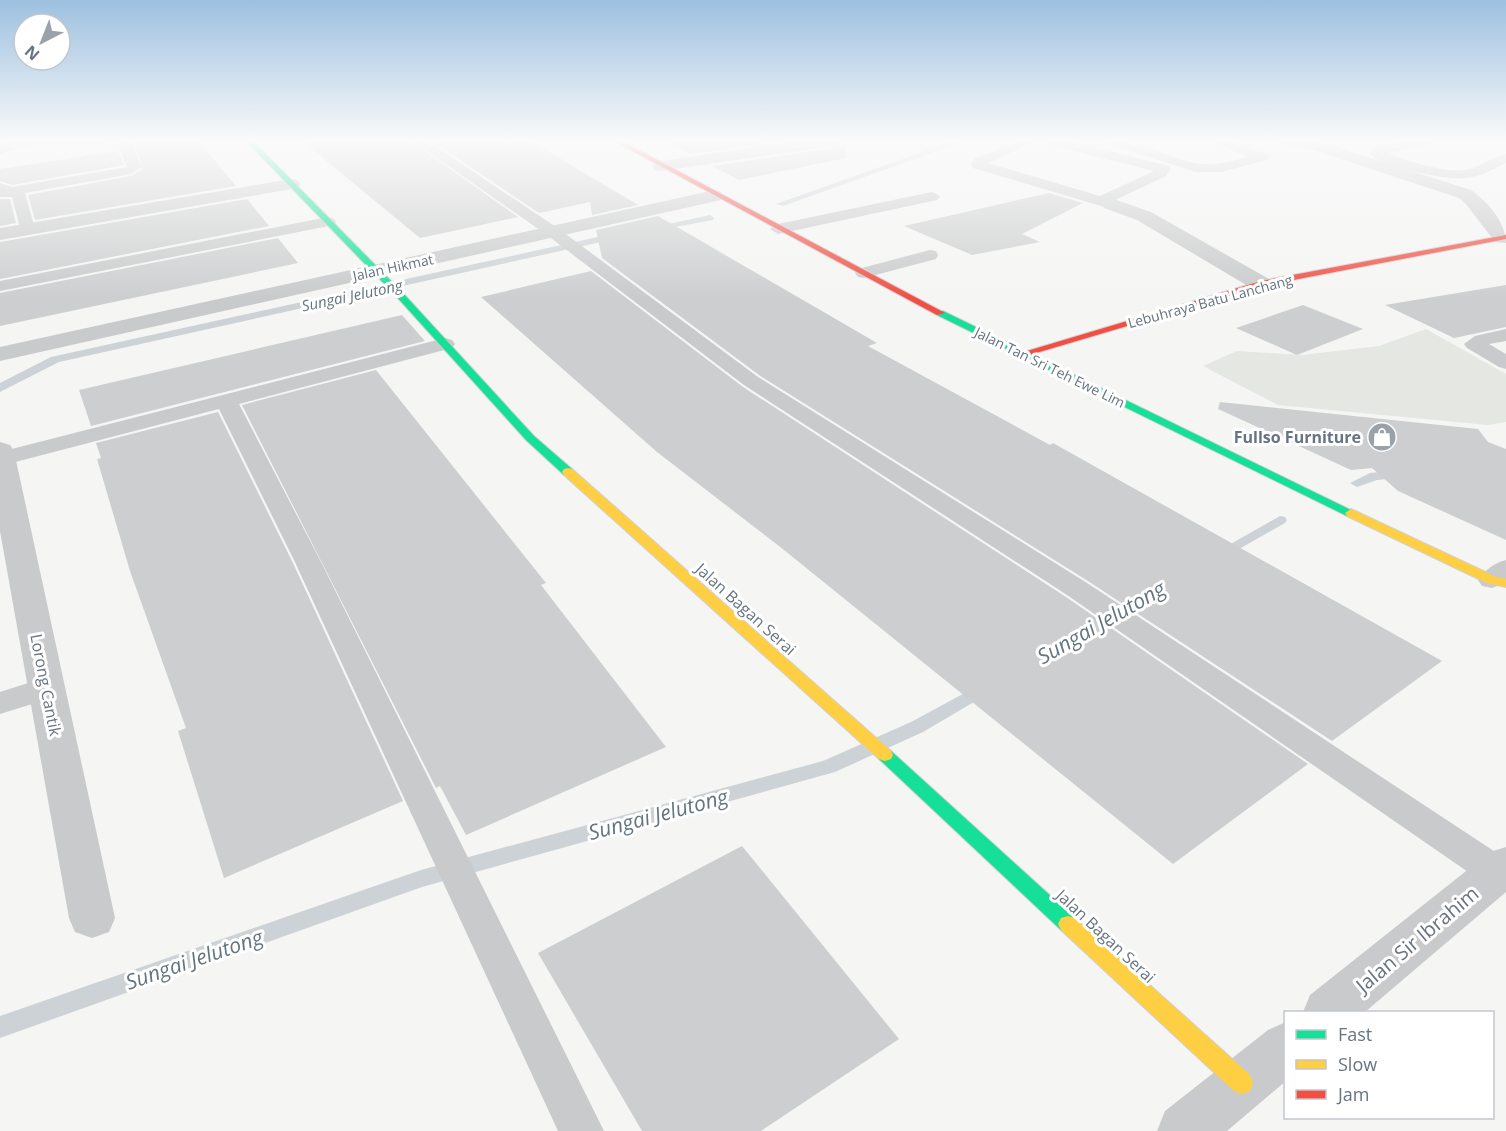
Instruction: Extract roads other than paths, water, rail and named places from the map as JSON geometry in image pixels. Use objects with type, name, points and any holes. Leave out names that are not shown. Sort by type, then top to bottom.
[{"type":"street","points":[[0,234],[239,193]]},
{"type":"street","name":"Jalan Bagan Serai","points":[[300,193],[399,294],[530,438],[863,735],[1242,1083]]},
{"type":"street","name":"Jalan Tan Sri Teh Ewe Lim","points":[[709,193],[1022,354],[1502,581]]},
{"type":"street","points":[[1461,193],[1473,200],[1504,238]]},
{"type":"street","name":"Jalan Hikmat","points":[[0,354],[379,273],[562,240],[715,196]]},
{"type":"street","points":[[1106,203],[1144,216],[1261,284]]},
{"type":"street","name":"Lebuhraya Batu Lanchang","points":[[1022,354],[1261,284],[1504,238]]},
{"type":"street","name":"Lorong Cantik","points":[[1,455],[92,918]]},
{"type":"street","name":"Jalan Sir Ibrahim","points":[[1329,1011],[1502,868]]},
{"type":"street","points":[[1185,1131],[1284,1049]]},
{"type":"lane","points":[[12,193],[19,195],[27,229]]},
{"type":"lane","points":[[494,193],[562,240],[751,381],[1077,589],[1502,868]]},
{"type":"lane","points":[[1072,193],[1106,203],[1125,193]]},
{"type":"lane","points":[[778,228],[932,197]]},
{"type":"lane","points":[[0,286],[328,222]]},
{"type":"lane","points":[[864,273],[930,255]]},
{"type":"lane","points":[[1506,335],[1482,339],[1474,344],[1506,363]]},
{"type":"lane","points":[[1,455],[226,401],[445,344]]},
{"type":"lane","points":[[226,401],[313,571],[581,1131]]},
{"type":"lane","points":[[0,703],[47,688]]},
{"type":"waterway","name":"Sungai Jelutong","points":[[780,204],[812,193]]},
{"type":"waterway","name":"Sungai Jelutong","points":[[654,228],[710,218]]},
{"type":"waterway","name":"Sungai Jelutong","points":[[0,388],[55,359],[616,236]]},
{"type":"waterway","name":"Sungai Jelutong","points":[[1357,483],[1375,476],[1401,474]]},
{"type":"waterway","name":"Sungai Jelutong","points":[[1220,554],[1280,520]]},
{"type":"waterway","name":"Sungai Jelutong","points":[[0,1027],[421,879],[828,767],[917,727],[985,688]]},
{"type":"place","name":"Fullso Furniture","points":[[1382,437]]}]
